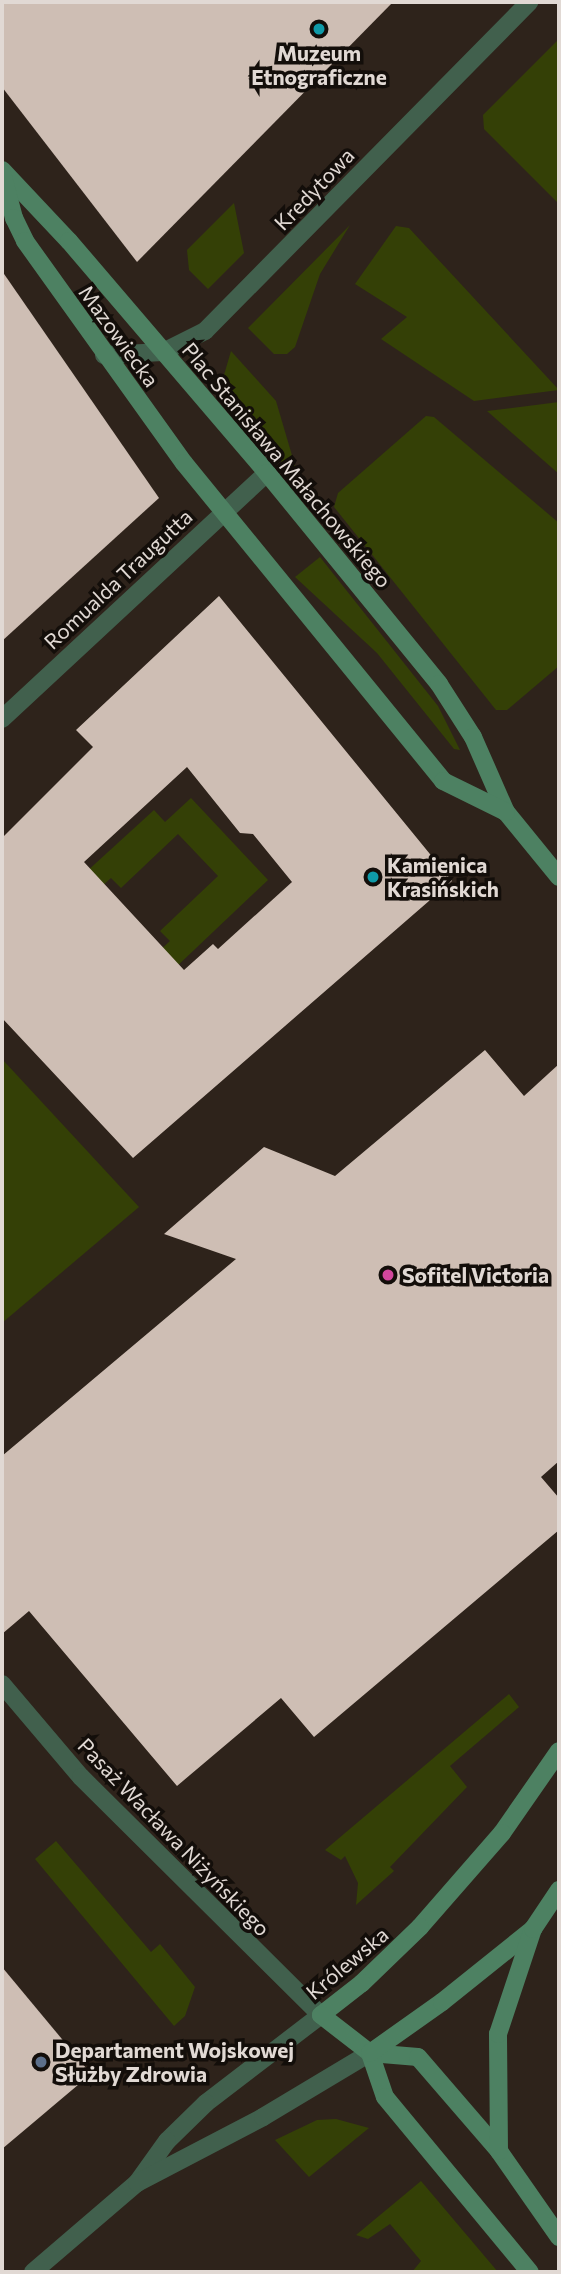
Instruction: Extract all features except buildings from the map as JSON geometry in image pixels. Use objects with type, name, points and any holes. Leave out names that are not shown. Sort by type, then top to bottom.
[{"type":"street","name":"Kredytowa","points":[[104,355],[163,352],[192,341],[218,319],[529,2]]},
{"type":"street","name":"Plac Stanisława Małachowskiego","points":[[2,171],[267,473],[458,711],[506,812],[559,877]]},
{"type":"street","name":"Mazowiecka","points":[[2,171],[13,218],[25,241],[104,355],[224,513]]},
{"type":"street","name":"Romualda Traugutta","points":[[2,719],[267,473]]},
{"type":"street","name":"Plac Stanisława Małachowskiego","points":[[224,513],[443,781],[506,812]]},
{"type":"street","name":"Pasaż Wacława Niżyńskiego","points":[[2,1684],[81,1777],[321,2015]]},
{"type":"street","name":"Królewska","points":[[137,2183],[167,2141],[206,2103],[362,1983],[420,1927],[502,1833],[559,1751]]},
{"type":"street","points":[[499,2151],[498,2034],[533,1929],[559,1889]]},
{"type":"street","points":[[370,2053],[442,2003],[533,1929]]},
{"type":"street","points":[[321,2015],[370,2053],[418,2057],[499,2151],[559,2237]]},
{"type":"street","name":"Królewska","points":[[33,2272],[137,2183],[263,2117],[370,2053]]},
{"type":"street","points":[[370,2053],[385,2097],[530,2272]]},
{"type":"green space","points":[[559,39],[559,204],[484,129],[483,115]]},
{"type":"green space","points":[[234,203],[244,253],[208,289],[189,270],[187,250]]},
{"type":"green space","points":[[350,225],[320,274],[295,347],[287,354],[274,354],[248,328]]},
{"type":"green space","points":[[396,226],[409,228],[559,390],[474,401],[381,339],[407,317],[355,284]]},
{"type":"green space","points":[[231,351],[276,401],[301,486],[227,395],[224,375]]},
{"type":"green space","points":[[559,402],[559,474],[487,411]]},
{"type":"green space","points":[[426,416],[434,417],[559,523],[559,666],[507,710],[496,710],[334,507],[338,493]]},
{"type":"green space","points":[[320,557],[438,706],[460,750],[454,749],[377,653],[295,577]]},
{"type":"green space","points":[[191,798],[268,880],[174,969],[158,952],[170,941],[160,931],[218,876],[178,834],[121,888],[111,878],[100,888],[85,873],[154,810],[165,822]]},
{"type":"green space","points":[[2,1059],[139,1207],[2,1323]]},
{"type":"green space","points":[[509,1694],[519,1707],[450,1766],[467,1787],[390,1867],[394,1871],[356,1905],[358,1883],[345,1856],[341,1860],[325,1850]]},
{"type":"green space","points":[[56,1841],[151,1952],[160,1944],[195,1987],[185,2016],[174,2026],[35,1859]]},
{"type":"green space","points":[[336,2119],[369,2128],[309,2177],[275,2140],[317,2120]]},
{"type":"green space","points":[[421,2181],[498,2272],[412,2272],[421,2261],[390,2224],[368,2239],[356,2235]]},
{"type":"place","name":"Muzeum Etnograficzne","points":[[319,29]]},
{"type":"place","name":"Kamienica Krasińskich","points":[[373,877]]},
{"type":"place","name":"Sofitel Victoria","points":[[388,1275]]},
{"type":"place","name":"Departament Wojskowej Służby Zdrowia","points":[[41,2062]]}]
